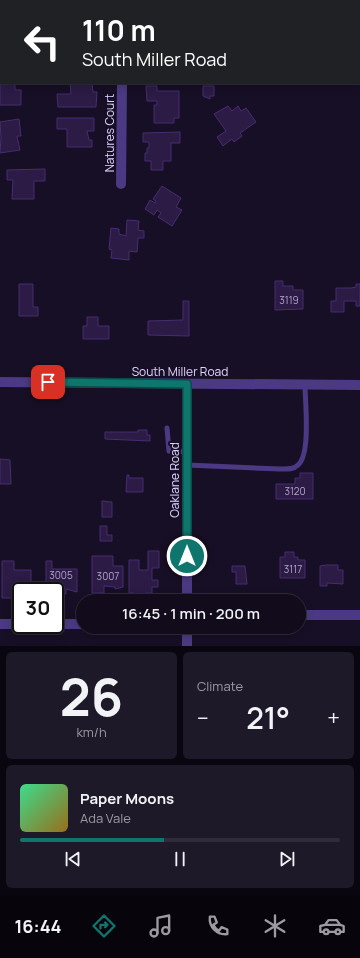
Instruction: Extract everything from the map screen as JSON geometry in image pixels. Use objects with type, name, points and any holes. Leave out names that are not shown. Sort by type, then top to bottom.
[{"type":"street","name":"Natures Court","points":[[121,184],[122,84]]},
{"type":"street","name":"South Miller Road","points":[[0,382],[360,385]]},
{"type":"street","name":"Oaklane Road","points":[[187,384],[187,594]]},
{"type":"street","points":[[306,615],[360,615]]},
{"type":"street","points":[[0,624],[12,624]]},
{"type":"street","points":[[64,624],[76,624]]},
{"type":"street","points":[[187,634],[187,646]]},
{"type":"lane","points":[[187,466],[280,469],[290,469],[298,466],[302,458],[305,444],[305,384]]},
{"type":"lane","points":[[167,428],[169,451],[187,452]]},
{"type":"building","points":[[0,84],[15,84],[15,90],[21,90],[21,105],[0,105]]},
{"type":"building","points":[[70,84],[92,84],[93,92],[97,92],[96,107],[58,107],[57,94],[71,94]]},
{"type":"building","points":[[146,86],[157,86],[157,91],[179,91],[179,118],[174,118],[174,123],[154,123],[154,105],[157,105],[157,101],[147,101]]},
{"type":"building","points":[[203,86],[214,86],[214,96],[210,96],[210,99],[203,96]]},
{"type":"building","points":[[228,106],[232,111],[238,106],[241,111],[246,108],[256,122],[240,133],[242,136],[234,142],[232,139],[223,146],[217,137],[226,131],[214,114]]},
{"type":"building","points":[[57,118],[94,118],[94,131],[87,131],[89,140],[92,140],[92,147],[67,147],[67,129],[57,129]]},
{"type":"building","points":[[19,119],[21,136],[17,136],[20,150],[0,153],[0,122]]},
{"type":"building","points":[[180,132],[180,143],[171,143],[171,161],[163,161],[163,170],[151,170],[151,161],[145,161],[145,153],[147,153],[147,148],[149,148],[149,142],[143,142],[143,133]]},
{"type":"building","points":[[45,169],[45,181],[34,181],[34,199],[12,199],[13,180],[7,180],[7,170]]},
{"type":"building","points":[[162,186],[181,198],[176,207],[182,210],[172,226],[158,217],[161,213],[157,210],[154,215],[145,209],[150,200],[155,203],[156,201],[153,199]]},
{"type":"building","points":[[127,220],[139,221],[138,230],[144,231],[144,238],[138,238],[137,252],[129,251],[129,260],[111,258],[112,250],[109,249],[111,228],[119,229],[119,234],[126,236]]},
{"type":"building","points":[[275,281],[283,281],[283,286],[293,286],[293,290],[303,290],[303,309],[275,310]]},
{"type":"building","points":[[19,284],[33,284],[33,307],[38,307],[38,316],[19,316]]},
{"type":"building","points":[[356,284],[360,284],[360,306],[356,306],[356,301],[344,301],[344,312],[331,312],[331,301],[336,301],[336,288],[356,287]]},
{"type":"building","points":[[183,301],[189,301],[189,336],[148,335],[148,321],[183,320]]},
{"type":"building","points":[[87,317],[98,317],[98,326],[109,326],[109,339],[83,339],[83,326],[87,326]]},
{"type":"building","points":[[138,430],[147,430],[147,435],[150,435],[150,441],[105,439],[105,432],[138,432]]},
{"type":"building","points":[[0,459],[10,460],[11,484],[0,484]]},
{"type":"building","points":[[300,473],[313,473],[313,499],[276,499],[276,484],[295,484],[295,478],[300,478]]},
{"type":"building","points":[[127,475],[129,475],[129,478],[143,478],[143,492],[126,492]]},
{"type":"building","points":[[102,501],[112,502],[112,517],[102,517]]},
{"type":"building","points":[[100,526],[107,526],[107,535],[112,535],[112,541],[100,541]]},
{"type":"building","points":[[148,551],[159,551],[159,568],[152,568],[152,580],[158,580],[158,587],[152,587],[152,593],[129,593],[129,560],[139,560],[139,570],[148,570]]},
{"type":"building","points":[[285,552],[294,552],[294,557],[298,557],[298,560],[305,560],[305,578],[280,578],[280,557],[285,557]]},
{"type":"building","points":[[92,556],[113,556],[113,566],[123,566],[123,587],[115,589],[115,587],[104,586],[104,593],[92,593]]},
{"type":"building","points":[[2,561],[14,561],[14,570],[31,570],[31,582],[12,582],[12,598],[2,598]]},
{"type":"building","points":[[46,561],[52,561],[52,569],[77,569],[77,592],[66,589],[66,594],[64,594],[64,582],[46,582]]},
{"type":"building","points":[[338,565],[338,570],[343,570],[343,584],[327,583],[327,586],[320,586],[320,566]]},
{"type":"building","points":[[232,566],[245,566],[247,584],[236,584],[236,572],[232,572]]},
{"type":"route","points":[[48,382],[187,384],[187,556]]}]
